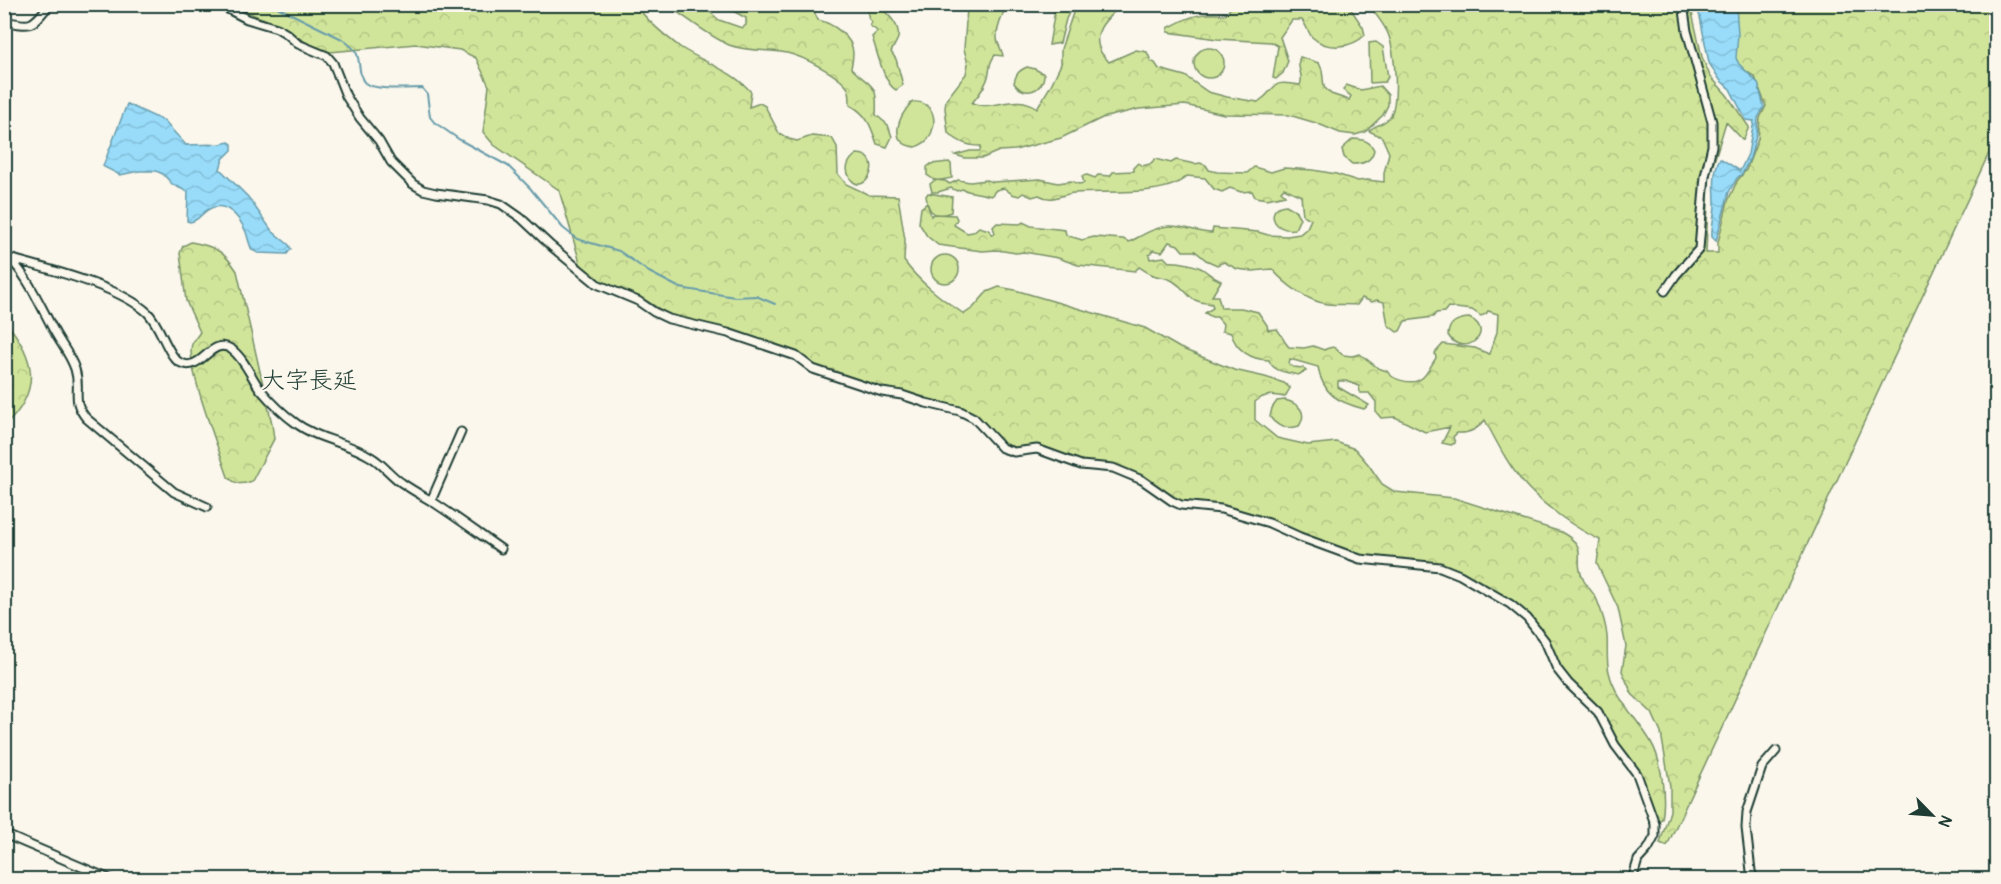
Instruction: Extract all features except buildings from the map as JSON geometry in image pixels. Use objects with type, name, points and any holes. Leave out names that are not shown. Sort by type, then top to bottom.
[{"type":"street","points":[[4,21],[27,26],[35,23],[50,4]]},
{"type":"street","points":[[218,4],[247,19],[277,28],[298,44],[327,56],[333,63],[346,96],[360,118],[379,141],[391,162],[413,183],[423,190],[501,204],[521,218],[597,284],[638,301],[662,315],[728,333],[796,356],[813,369],[882,392],[902,395],[960,411],[974,418],[1002,448],[1014,452],[1037,449],[1081,465],[1113,468],[1142,480],[1181,505],[1221,508],[1269,523],[1360,559],[1440,567],[1460,575],[1510,604],[1527,618],[1545,641],[1557,669],[1598,712],[1615,745],[1637,774],[1655,824],[1655,836],[1648,849],[1638,860],[1632,879]]},
{"type":"street","points":[[1665,291],[1699,249],[1705,176],[1712,146],[1712,122],[1687,31],[1683,4]]},
{"type":"street","points":[[7,256],[83,281],[137,304],[150,315],[165,338],[170,352],[180,363],[188,366],[195,365],[214,348],[232,350],[261,390],[297,424],[314,435],[372,457],[391,476],[501,549]]},
{"type":"street","points":[[7,256],[40,303],[70,357],[78,381],[76,404],[82,413],[174,492],[207,507]]},
{"type":"street","points":[[431,501],[461,432]]},
{"type":"street","points":[[1754,879],[1746,828],[1747,812],[1762,767],[1776,752]]},
{"type":"street","points":[[4,834],[112,879]]},
{"type":"green space","points":[[1056,4],[1073,5],[1066,19],[1060,43],[1049,45]]},
{"type":"green space","points":[[1076,4],[1142,5],[1136,9],[1119,7],[1099,31],[1098,43],[1101,53],[1109,62],[1136,50],[1147,52],[1151,61],[1159,69],[1185,76],[1208,92],[1258,102],[1278,84],[1300,85],[1300,57],[1319,63],[1324,87],[1331,94],[1349,100],[1351,96],[1343,90],[1346,85],[1361,90],[1380,86],[1388,95],[1388,105],[1383,115],[1365,132],[1355,135],[1340,133],[1289,115],[1224,114],[1185,105],[1139,109],[1102,118],[1061,138],[1015,150],[999,151],[983,158],[965,158],[955,155],[980,151],[981,146],[963,143],[948,133],[945,108],[946,100],[966,74],[968,64],[964,49],[967,8],[964,5],[1006,5],[997,34],[1003,56],[995,55],[990,64],[986,81],[972,103],[980,105],[1021,102],[1037,108],[1061,64],[1061,49]]},
{"type":"green space","points":[[1690,4],[1702,57],[1710,76],[1727,95],[1749,127],[1743,140],[1726,122],[1709,178],[1706,253],[1718,253],[1718,242],[1728,201],[1737,181],[1746,170],[1758,139],[1760,118],[1766,106],[1755,77],[1738,66],[1734,58],[1736,5],[1996,5],[1996,138],[1667,846],[1660,843],[1670,811],[1670,786],[1661,733],[1652,713],[1632,694],[1622,671],[1626,646],[1618,608],[1597,564],[1600,540],[1562,517],[1521,481],[1485,420],[1473,430],[1457,433],[1453,437],[1455,443],[1451,445],[1442,443],[1450,427],[1425,432],[1395,417],[1381,418],[1376,412],[1376,402],[1369,393],[1360,393],[1359,386],[1346,381],[1338,381],[1338,387],[1369,405],[1364,409],[1333,396],[1320,377],[1318,367],[1290,359],[1289,364],[1293,367],[1303,368],[1306,371],[1298,375],[1280,371],[1269,360],[1262,360],[1245,353],[1233,339],[1231,333],[1222,331],[1223,324],[1217,317],[1205,313],[1213,308],[1212,304],[1192,299],[1170,279],[1154,275],[1139,267],[1135,271],[1078,265],[1058,258],[1024,252],[982,251],[938,245],[927,236],[919,223],[921,208],[927,203],[931,216],[933,214],[955,215],[957,219],[954,225],[967,233],[979,227],[989,230],[992,235],[995,233],[993,227],[997,223],[1020,224],[1023,222],[1031,226],[1065,230],[1066,235],[1082,240],[1094,237],[1123,239],[1129,242],[1153,230],[1169,226],[1212,233],[1213,228],[1268,235],[1300,234],[1307,228],[1311,219],[1303,215],[1301,196],[1284,188],[1281,191],[1285,195],[1267,199],[1255,197],[1252,191],[1241,192],[1230,188],[1222,192],[1214,189],[1205,178],[1187,176],[1164,188],[1134,192],[1074,193],[1049,198],[1039,195],[1032,197],[1023,193],[1019,196],[1004,188],[996,190],[991,196],[951,188],[932,192],[930,184],[935,180],[950,184],[958,180],[993,182],[1040,179],[1058,183],[1071,181],[1079,184],[1084,183],[1082,176],[1095,178],[1098,175],[1110,176],[1113,172],[1134,171],[1138,163],[1142,166],[1150,164],[1155,159],[1171,163],[1176,160],[1200,163],[1206,165],[1209,170],[1217,172],[1247,173],[1254,167],[1271,172],[1284,168],[1336,174],[1358,181],[1384,182],[1389,153],[1382,137],[1369,131],[1386,121],[1391,115],[1395,98],[1394,65],[1389,36],[1369,5]],"holes":[[[1169,242],[1178,245],[1183,251],[1195,251],[1217,265],[1224,262],[1237,269],[1253,271],[1272,269],[1297,291],[1320,303],[1357,305],[1362,298],[1372,302],[1377,300],[1384,302],[1388,325],[1397,332],[1400,331],[1405,321],[1433,317],[1436,313],[1444,312],[1448,307],[1472,310],[1481,316],[1488,311],[1498,314],[1497,332],[1489,354],[1475,348],[1443,344],[1435,353],[1436,358],[1424,377],[1413,382],[1403,381],[1378,368],[1360,354],[1343,355],[1333,347],[1324,350],[1313,346],[1289,347],[1277,329],[1268,330],[1258,312],[1241,308],[1221,308],[1218,296],[1212,296],[1221,281],[1192,265],[1169,262],[1164,257],[1150,259],[1149,255],[1153,250],[1162,252]]]},
{"type":"green space","points":[[231,5],[636,5],[656,28],[680,47],[727,72],[743,84],[751,92],[749,107],[760,103],[765,106],[779,133],[797,141],[812,136],[832,138],[837,147],[838,174],[846,184],[869,195],[898,196],[905,240],[904,261],[924,283],[964,314],[973,308],[987,292],[999,287],[1145,328],[1180,348],[1234,370],[1284,383],[1290,388],[1285,397],[1266,396],[1255,402],[1255,420],[1277,438],[1308,445],[1336,442],[1355,449],[1382,484],[1395,492],[1454,498],[1561,532],[1570,538],[1576,543],[1584,581],[1596,597],[1603,618],[1607,636],[1608,668],[1612,682],[1621,700],[1646,733],[1658,759],[1663,791],[1662,819],[1658,821],[1656,818],[1640,772],[1619,745],[1602,711],[1573,685],[1561,670],[1550,643],[1537,626],[1513,602],[1464,574],[1429,562],[1359,555],[1305,536],[1272,520],[1221,506],[1184,503],[1115,466],[1081,461],[1038,447],[1016,448],[1003,445],[978,418],[904,392],[885,390],[812,365],[727,330],[669,315],[645,300],[599,281],[581,266],[559,190],[494,145],[483,132],[489,86],[476,58],[460,50],[416,44],[330,52],[307,43],[282,27]]},
{"type":"green space","points":[[667,5],[702,5],[719,20],[742,28],[746,25],[746,18],[722,5],[811,5],[818,20],[829,24],[846,36],[852,47],[851,68],[875,91],[876,115],[888,125],[892,137],[887,147],[877,144],[868,121],[861,112],[850,105],[846,85],[831,74],[787,53],[743,49],[729,45]]},
{"type":"green space","points":[[864,5],[878,5],[892,19],[897,28],[898,38],[891,52],[896,59],[903,85],[896,90],[888,81],[881,66],[872,37],[877,32],[870,26],[872,22]]},
{"type":"green space","points":[[1233,5],[1283,7],[1287,5],[1348,5],[1363,27],[1365,35],[1353,43],[1332,46],[1312,37],[1302,20],[1292,20],[1280,37],[1288,61],[1283,73],[1276,79],[1273,78],[1278,46],[1271,42],[1217,39],[1168,32],[1168,28],[1195,16],[1225,15]]},
{"type":"green space","points":[[1376,42],[1383,47],[1388,77],[1385,82],[1370,83],[1369,43]]},
{"type":"green space","points":[[1209,48],[1220,52],[1224,63],[1220,74],[1209,78],[1198,74],[1194,63],[1198,52]]},
{"type":"green space","points":[[1027,67],[1044,74],[1041,85],[1028,91],[1018,88],[1014,83],[1018,73]]},
{"type":"green space","points":[[912,102],[926,105],[933,114],[934,120],[928,139],[916,147],[907,145],[898,136],[899,122]]},
{"type":"green space","points":[[1353,139],[1366,141],[1374,150],[1366,162],[1352,164],[1344,157],[1342,149]]},
{"type":"green space","points":[[857,154],[866,156],[871,161],[872,168],[870,175],[861,184],[850,178],[847,171],[849,162]]},
{"type":"green space","points":[[949,162],[952,178],[936,181],[927,175],[927,167],[931,164]]},
{"type":"green space","points":[[928,193],[952,197],[951,212],[940,215],[933,213],[927,202]]},
{"type":"green space","points":[[1286,205],[1295,210],[1300,218],[1295,229],[1281,227],[1274,219],[1275,210],[1279,206]]},
{"type":"green space","points":[[191,242],[206,245],[218,251],[237,271],[272,424],[274,439],[252,481],[245,483],[236,483],[228,477],[198,388],[191,354],[192,344],[200,332],[186,301],[180,253],[183,246]]},
{"type":"green space","points":[[945,255],[955,259],[959,269],[955,279],[945,283],[935,279],[931,269],[935,259]]},
{"type":"green space","points":[[1469,318],[1477,323],[1480,330],[1479,336],[1469,344],[1462,345],[1454,342],[1448,335],[1450,327],[1457,320]]},
{"type":"green space","points":[[5,321],[23,348],[30,374],[25,400],[5,426]]},
{"type":"green space","points":[[1285,400],[1301,409],[1303,417],[1299,426],[1282,427],[1270,417],[1277,401]]},
{"type":"water","points":[[1696,5],[1736,5],[1738,34],[1736,58],[1758,83],[1764,107],[1758,118],[1757,133],[1750,158],[1729,192],[1716,241],[1712,233],[1717,164],[1720,158],[1740,171],[1748,154],[1754,121],[1746,120],[1730,89],[1720,80],[1709,63]]},
{"type":"water","points":[[127,104],[164,121],[186,145],[229,142],[232,144],[232,150],[223,159],[220,169],[248,197],[272,231],[289,245],[291,249],[287,254],[258,253],[252,250],[240,221],[232,212],[221,207],[209,209],[196,220],[187,221],[188,192],[173,185],[163,174],[156,171],[139,171],[120,175],[104,167]]},
{"type":"waterway","points":[[271,4],[350,45],[358,56],[361,77],[370,86],[401,89],[422,88],[427,94],[430,117],[434,122],[460,140],[508,166],[530,188],[563,228],[577,239],[619,251],[649,272],[680,288],[735,297],[756,296],[775,304]]},
{"type":"district","name":"大字長延","points":[[309,380]]}]
